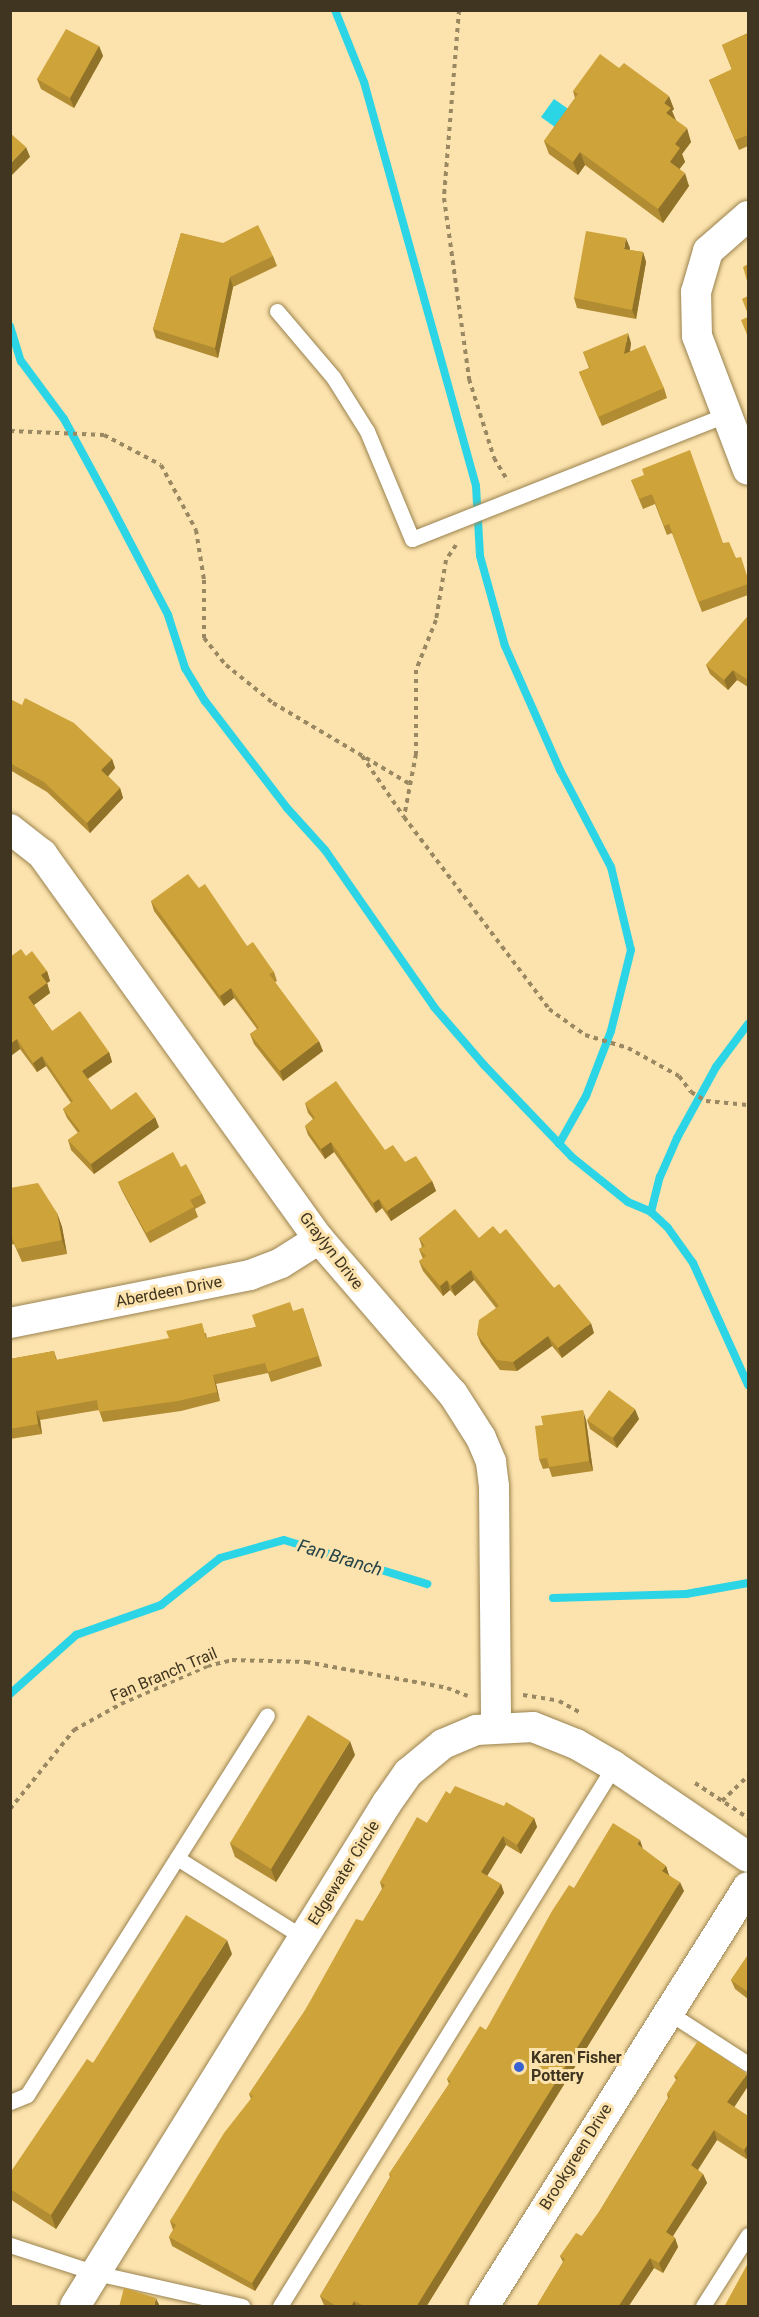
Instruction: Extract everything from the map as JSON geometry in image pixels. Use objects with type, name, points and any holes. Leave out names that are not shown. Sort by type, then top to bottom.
[{"type":"street","points":[[748,216],[708,251],[696,292],[697,336],[748,470]]},
{"type":"street","name":"Graylyn Drive","points":[[10,829],[42,854],[319,1239],[453,1394],[481,1438],[491,1462],[496,1727]]},
{"type":"street","name":"Aberdeen Drive","points":[[10,1323],[250,1275],[281,1263],[319,1239]]},
{"type":"street","name":"Edgewater Circle","points":[[75,2307],[408,1773],[443,1744],[476,1730],[496,1727],[533,1727],[576,1744],[614,1766],[748,1857]]},
{"type":"street","name":"Brookgreen Drive","points":[[484,2307],[748,1887]]},
{"type":"lane","points":[[277,311],[333,377],[367,430],[412,540],[494,505],[727,414]]},
{"type":"lane","points":[[10,2102],[27,2095],[267,1716]]},
{"type":"lane","points":[[280,2307],[614,1766]]},
{"type":"lane","points":[[177,1858],[304,1938]]},
{"type":"lane","points":[[668,2012],[748,2064]]},
{"type":"lane","points":[[703,2307],[748,2235]]},
{"type":"lane","points":[[10,2245],[96,2273],[242,2307]]},
{"type":"path","points":[[459,10],[444,198],[469,379],[494,458],[518,497]]},
{"type":"path","points":[[10,431],[104,435],[161,465],[196,530],[204,580],[204,638],[226,665],[273,703],[410,784]]},
{"type":"path","points":[[404,817],[416,754],[416,670],[436,621],[446,560],[462,537],[467,517]]},
{"type":"path","points":[[362,755],[404,817],[549,1009],[590,1036],[626,1047],[679,1076],[691,1092],[706,1101],[748,1105]]},
{"type":"path","name":"Fan Branch Trail","points":[[10,1809],[74,1730],[164,1685],[232,1660],[306,1662],[447,1688],[472,1697]]},
{"type":"path","points":[[722,1800],[748,1776]]},
{"type":"water","points":[[554,99],[597,129],[584,148],[541,117]]},
{"type":"building","points":[[66,29],[99,46],[70,98],[37,79]]},
{"type":"building","points":[[748,33],[748,135],[735,140],[709,80],[732,69],[722,45]]},
{"type":"building","points":[[600,54],[619,68],[624,63],[669,96],[664,103],[671,108],[666,113],[687,128],[675,144],[680,148],[670,162],[685,173],[658,209],[580,152],[573,162],[544,141],[578,94],[573,91]]},
{"type":"building","points":[[10,133],[26,147],[10,164]]},
{"type":"building","points":[[258,225],[273,256],[230,277],[215,348],[153,329],[181,233],[223,243]]},
{"type":"building","points":[[586,231],[626,238],[624,249],[643,252],[632,310],[574,298]]},
{"type":"building","points":[[748,264],[748,284],[743,267]]},
{"type":"building","points":[[748,296],[748,314],[742,299]]},
{"type":"building","points":[[748,317],[748,337],[741,320]]},
{"type":"building","points":[[628,333],[624,354],[645,345],[664,388],[598,417],[579,372],[590,368],[583,352]]},
{"type":"building","points":[[690,450],[723,543],[729,542],[736,558],[741,557],[748,579],[748,584],[698,602],[669,524],[664,526],[652,494],[639,499],[631,480],[644,475],[642,469]]},
{"type":"building","points":[[748,616],[748,680],[733,670],[724,680],[706,665]]},
{"type":"building","points":[[25,698],[74,723],[112,759],[101,770],[120,788],[87,823],[44,782],[10,763],[10,699],[22,705]]},
{"type":"building","points":[[188,874],[199,888],[205,884],[247,946],[253,942],[274,972],[269,974],[319,1041],[280,1071],[250,1034],[259,1028],[231,988],[220,996],[151,901]]},
{"type":"building","points":[[21,949],[26,956],[32,951],[47,971],[41,975],[47,983],[28,997],[52,1031],[80,1011],[109,1052],[82,1071],[111,1110],[136,1092],[155,1117],[91,1164],[68,1140],[80,1131],[63,1109],[73,1101],[42,1056],[33,1063],[17,1039],[10,1044],[10,957]]},
{"type":"building","points":[[336,1081],[385,1150],[393,1145],[405,1162],[416,1156],[432,1181],[387,1211],[379,1199],[373,1203],[331,1142],[321,1149],[305,1126],[315,1118],[305,1103]]},
{"type":"building","points":[[173,1152],[181,1167],[186,1164],[202,1194],[190,1200],[194,1207],[146,1233],[118,1182]]},
{"type":"building","points":[[38,1183],[57,1213],[62,1240],[17,1249],[10,1234],[10,1188]]},
{"type":"building","points":[[455,1209],[479,1238],[493,1226],[500,1234],[506,1229],[554,1288],[559,1284],[591,1323],[558,1348],[548,1336],[513,1362],[497,1360],[477,1334],[479,1320],[499,1306],[471,1270],[451,1286],[447,1280],[440,1286],[419,1261],[426,1256],[419,1249],[425,1246],[419,1238]]},
{"type":"building","points":[[290,1302],[293,1311],[303,1308],[318,1356],[268,1372],[265,1363],[213,1375],[217,1392],[178,1401],[99,1412],[97,1400],[36,1411],[38,1424],[10,1429],[10,1359],[54,1351],[56,1360],[169,1338],[166,1331],[202,1323],[206,1338],[256,1327],[252,1315]]},
{"type":"building","points":[[609,1390],[635,1409],[613,1438],[587,1420]]},
{"type":"building","points":[[583,1410],[589,1461],[549,1467],[547,1458],[539,1459],[535,1426],[543,1425],[541,1416]]},
{"type":"building","points":[[308,1715],[350,1741],[271,1869],[230,1843]]},
{"type":"building","points":[[455,1786],[504,1806],[506,1802],[534,1818],[517,1845],[503,1836],[481,1872],[501,1884],[252,2283],[169,2237],[176,2225],[170,2221],[224,2133],[253,2096],[249,2094],[304,2012],[356,1919],[363,1921],[385,1885],[380,1882],[417,1817],[427,1823],[446,1791],[450,1794]]},
{"type":"building","points":[[613,1823],[640,1840],[637,1844],[666,1866],[662,1871],[680,1882],[416,2307],[366,2307],[354,2301],[351,2307],[338,2307],[320,2296],[391,2176],[389,2174],[451,2081],[447,2079],[480,2026],[486,2030],[552,1911],[569,1885],[574,1888]]},
{"type":"building","points":[[186,1915],[227,1940],[51,2215],[10,2189],[10,2173],[87,2059],[93,2063]]},
{"type":"building","points":[[748,1955],[748,1992],[731,1980]]},
{"type":"building","points":[[698,2041],[747,2074],[727,2102],[748,2116],[748,2144],[744,2150],[714,2130],[691,2165],[703,2174],[666,2232],[675,2238],[659,2263],[650,2258],[618,2307],[611,2305],[610,2307],[536,2307],[565,2259],[560,2256],[576,2233],[582,2236],[599,2212],[670,2096],[667,2094],[678,2077],[674,2076]]},
{"type":"building","points":[[748,2263],[748,2307],[724,2307]]},
{"type":"building","points":[[124,2288],[156,2298],[154,2307],[119,2307]]},
{"type":"waterway","points":[[335,10],[364,82],[476,486],[480,556],[505,646],[560,770],[611,867],[631,950],[611,1031],[586,1096],[559,1144]]},
{"type":"waterway","points":[[10,326],[21,361],[64,419],[168,615],[185,668],[205,701],[287,808],[325,850],[434,1007],[484,1065],[572,1157],[628,1202],[651,1212],[668,1228],[693,1263],[748,1385]]},
{"type":"waterway","points":[[651,1212],[660,1177],[677,1138],[716,1067],[748,1024]]},
{"type":"waterway","name":"Fan Branch","points":[[10,1694],[76,1635],[161,1605],[220,1558],[284,1540],[427,1584]]},
{"type":"waterway","name":"Fan Branch","points":[[553,1598],[686,1594],[748,1583]]},
{"type":"place","name":"Karen Fisher Pottery","points":[[519,2067]]}]
